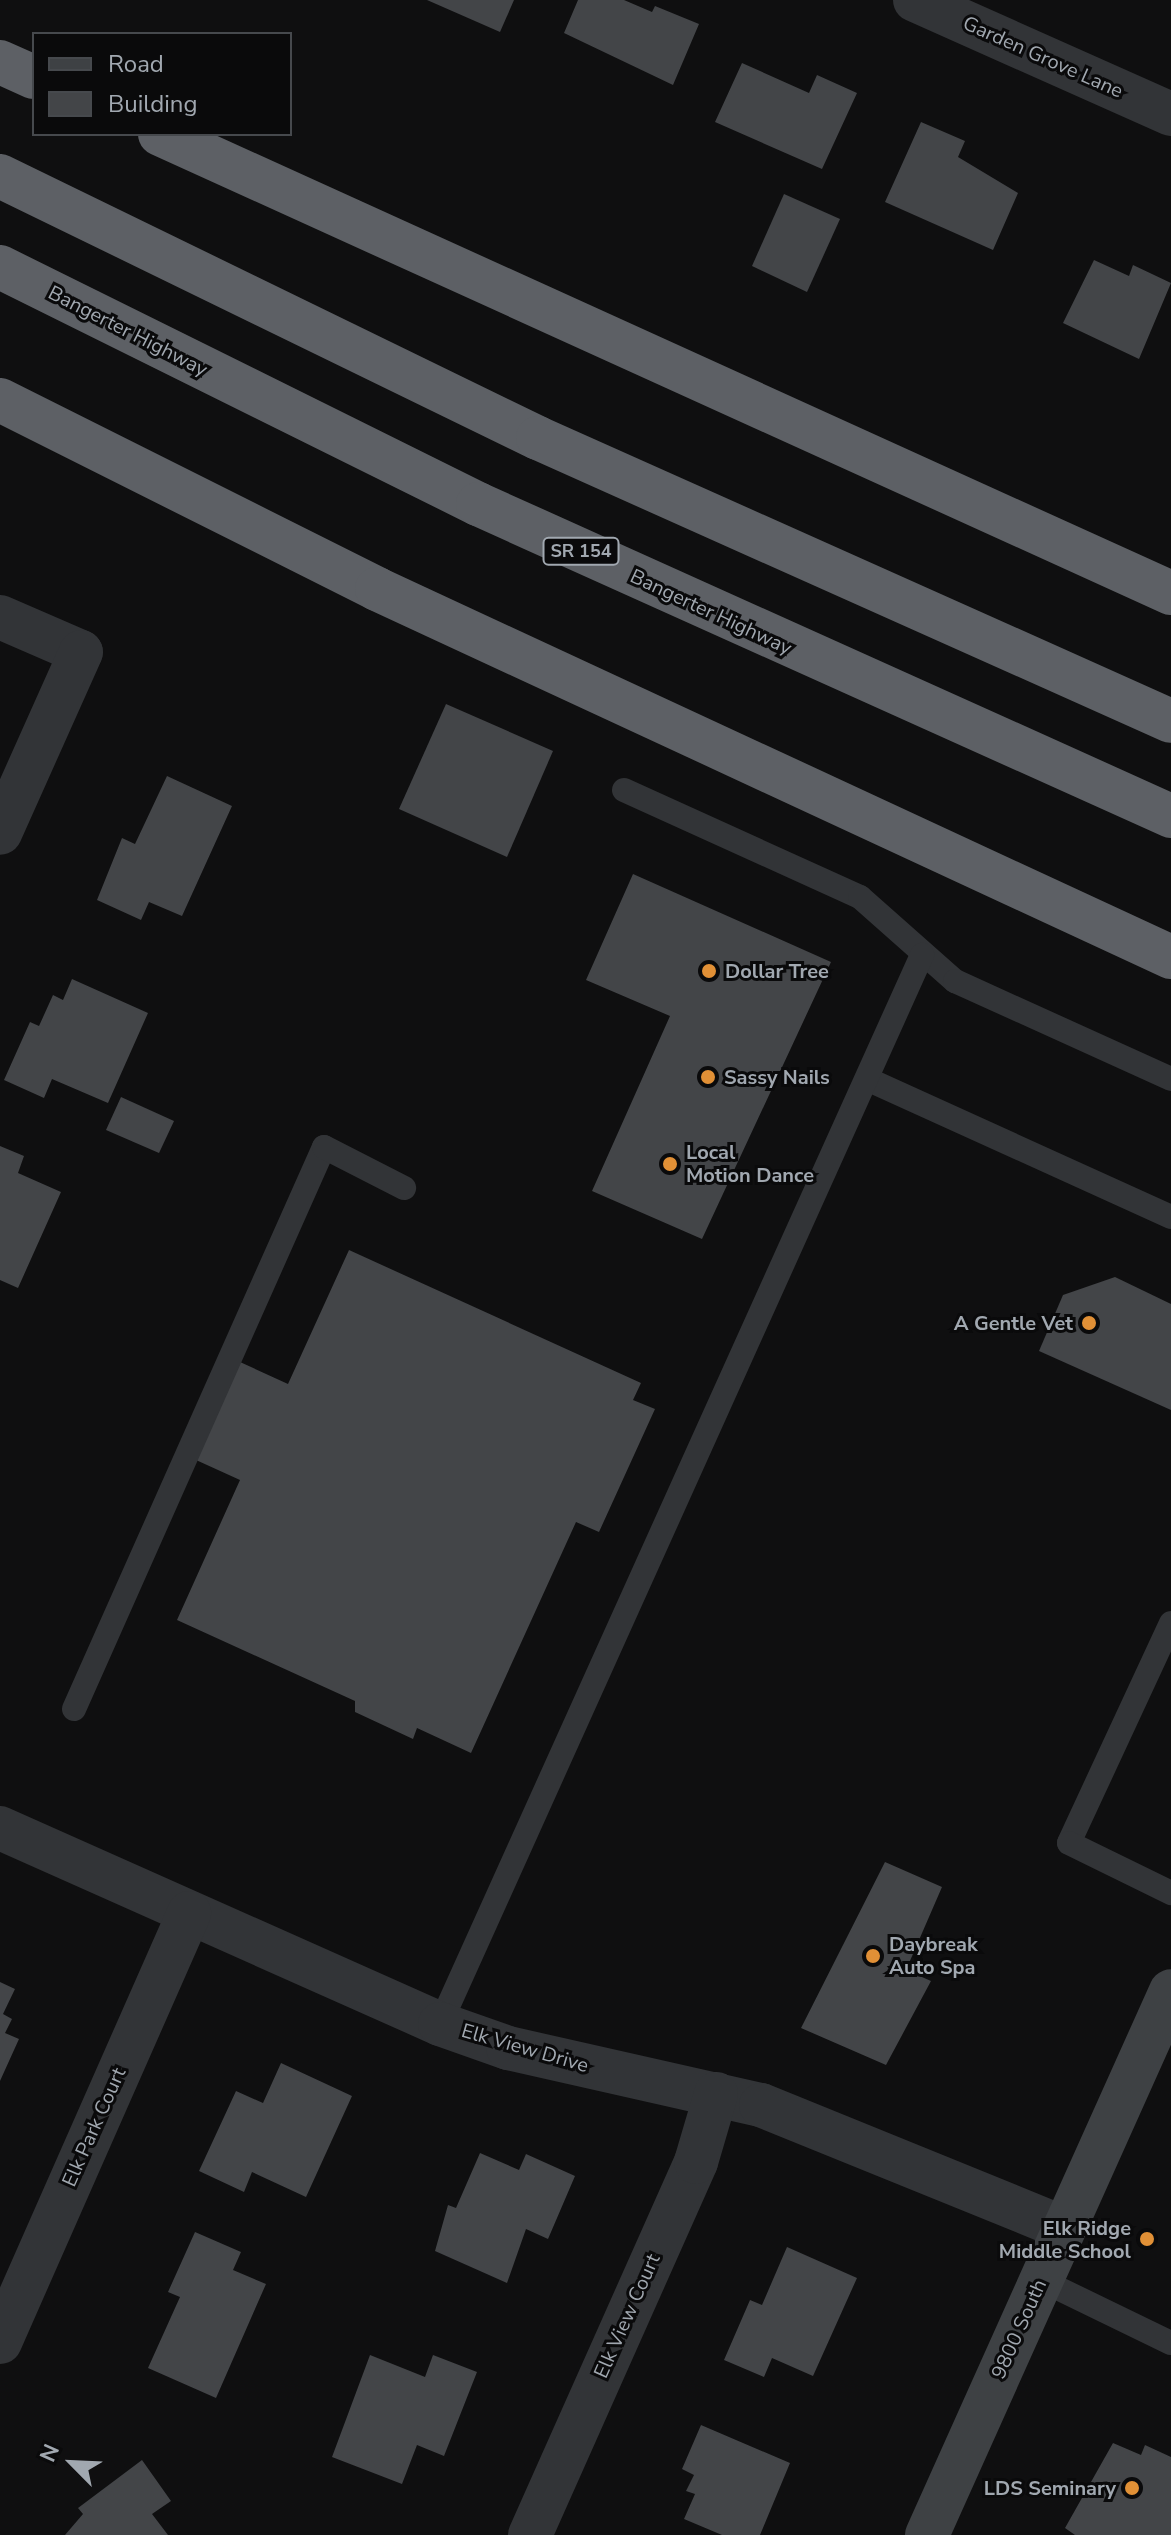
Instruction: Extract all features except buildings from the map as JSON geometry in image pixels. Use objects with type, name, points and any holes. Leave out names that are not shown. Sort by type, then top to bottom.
[{"type":"highway","points":[[0,62],[32,76]]},
{"type":"highway","points":[[164,136],[1171,593]]},
{"type":"highway","points":[[0,176],[538,438],[1171,721]]},
{"type":"highway","name":"Bangerter Highway","points":[[0,267],[492,511],[1171,816]]},
{"type":"highway","points":[[0,400],[377,589],[1171,957]]},
{"type":"main road","name":"9800 South","points":[[927,2535],[1171,1991]]},
{"type":"street","name":"Garden Grove Lane","points":[[915,0],[1171,114]]},
{"type":"street","points":[[0,617],[81,652],[0,833]]},
{"type":"street","name":"Elk View Drive","points":[[0,1828],[440,2024],[508,2048],[716,2094],[806,2121],[1064,2228]]},
{"type":"street","name":"Elk Park Court","points":[[0,2342],[189,1913]]},
{"type":"street","name":"Elk View Court","points":[[530,2535],[696,2162],[716,2094]]},
{"type":"lane","points":[[624,790],[860,897],[955,981],[1171,1079]]},
{"type":"lane","points":[[440,2024],[922,955]]},
{"type":"lane","points":[[867,1079],[1171,1217]]},
{"type":"lane","points":[[74,1709],[324,1147],[404,1188]]},
{"type":"lane","points":[[1171,1623],[1069,1843],[1171,1893]]},
{"type":"lane","points":[[1041,2280],[1171,2343]]},
{"type":"place","name":"Dollar Tree","points":[[709,971]]},
{"type":"place","name":"Sassy Nails","points":[[708,1077]]},
{"type":"place","name":"Local Motion Dance","points":[[670,1164]]},
{"type":"place","name":"A Gentle Vet","points":[[1089,1323]]},
{"type":"place","name":"Daybreak Auto Spa","points":[[873,1956]]},
{"type":"place","name":"Elk Ridge Middle School","points":[[1147,2239]]},
{"type":"place","name":"LDS Seminary","points":[[1132,2488]]}]
